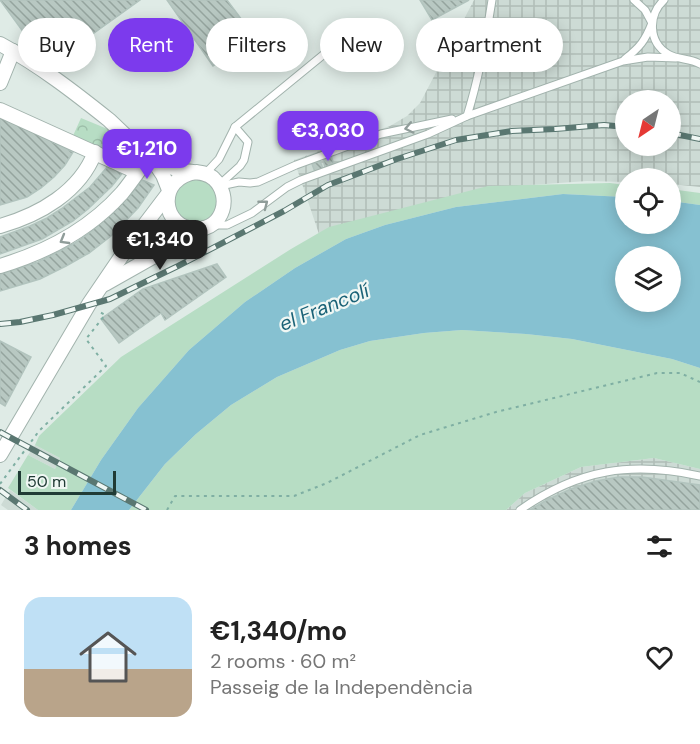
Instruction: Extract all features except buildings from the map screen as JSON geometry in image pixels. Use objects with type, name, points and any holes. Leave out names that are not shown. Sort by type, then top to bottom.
[{"type":"street","points":[[0,83],[6,48],[69,89],[150,156],[163,175],[169,192],[168,207],[174,219],[191,229],[208,226]]},
{"type":"street","points":[[0,110],[137,172]]},
{"type":"street","points":[[0,226],[34,214],[57,200],[76,182],[91,162],[95,152]]},
{"type":"street","points":[[0,266],[40,253],[93,221],[121,193],[150,156]]},
{"type":"street","points":[[101,286],[208,226],[219,217],[224,206],[224,194],[213,178],[201,173],[174,168],[150,156]]},
{"type":"street","points":[[0,455],[89,304],[127,248],[180,177],[188,173],[201,173]]},
{"type":"lane","points":[[467,116],[480,69],[492,0]]},
{"type":"lane","points":[[634,0],[645,10],[652,23],[653,35],[658,45],[666,53],[676,58]]},
{"type":"lane","points":[[622,61],[637,50],[645,40],[656,9],[664,0]]},
{"type":"lane","points":[[687,60],[700,56]]},
{"type":"lane","points":[[201,173],[219,159],[235,127],[320,57]]},
{"type":"lane","points":[[208,226],[227,225],[252,213],[287,187],[301,180],[428,134],[467,116],[622,61],[648,57],[676,58],[700,64]]},
{"type":"lane","points":[[219,185],[258,182],[296,165],[381,134],[467,116]]},
{"type":"lane","points":[[219,185],[240,166],[244,159],[248,142],[235,127]]},
{"type":"lane","points":[[285,170],[287,187]]},
{"type":"lane","points":[[520,510],[537,498],[567,483],[583,477],[614,471],[647,468],[700,476]]},
{"type":"path","points":[[0,484],[39,431],[106,366],[86,339],[105,315],[89,304]]},
{"type":"path","points":[[167,510],[175,496],[294,496],[327,483],[420,435],[496,412],[657,373],[680,373],[700,382]]},
{"type":"shaded area","points":[[474,0],[700,0],[700,187],[681,185],[681,168],[615,168],[615,182],[587,181],[517,186],[320,237],[294,160],[390,126],[407,116],[420,103],[436,72],[563,72],[563,18],[465,18]]},
{"type":"shaded area","points":[[35,445],[60,458],[55,469],[28,455]]},
{"type":"shaded area","points":[[654,458],[700,469],[700,510],[506,510],[525,493],[581,467]]},
{"type":"shaded area","points":[[10,490],[38,510],[8,510],[1,505]]},
{"type":"green space","points":[[81,118],[110,130],[135,153],[128,163],[72,138]]},
{"type":"green space","points":[[196,178],[211,185],[218,200],[211,215],[196,222],[181,215],[174,200],[181,185]]},
{"type":"green space","points":[[610,183],[615,184],[615,197],[563,194],[456,207],[385,225],[346,239],[295,268],[245,302],[189,350],[138,408],[101,460],[71,510],[38,510],[8,488],[28,455],[55,469],[60,458],[35,445],[39,436],[121,357],[291,249],[329,227],[488,186]]},
{"type":"green space","points":[[681,190],[700,193],[700,205],[681,202]]},
{"type":"green space","points":[[462,330],[572,339],[672,359],[700,368],[700,469],[654,458],[581,467],[525,493],[506,510],[129,510],[165,464],[196,434],[231,405],[277,377],[340,350],[370,341]]},
{"type":"water","name":"el Francolí","points":[[563,194],[615,197],[615,234],[681,234],[681,202],[700,205],[700,368],[672,359],[572,339],[526,334],[462,330],[370,341],[340,350],[277,377],[231,405],[165,464],[129,510],[71,510],[101,460],[138,408],[189,350],[245,302],[295,268],[346,239],[385,225],[456,207]]},
{"type":"railway","points":[[0,324],[53,315],[110,299],[284,211],[328,185],[456,140],[512,131],[615,126]]},
{"type":"railway","points":[[681,135],[700,139]]},
{"type":"railway","points":[[0,432],[146,510]]},
{"type":"railway","points":[[0,490],[27,510]]}]
